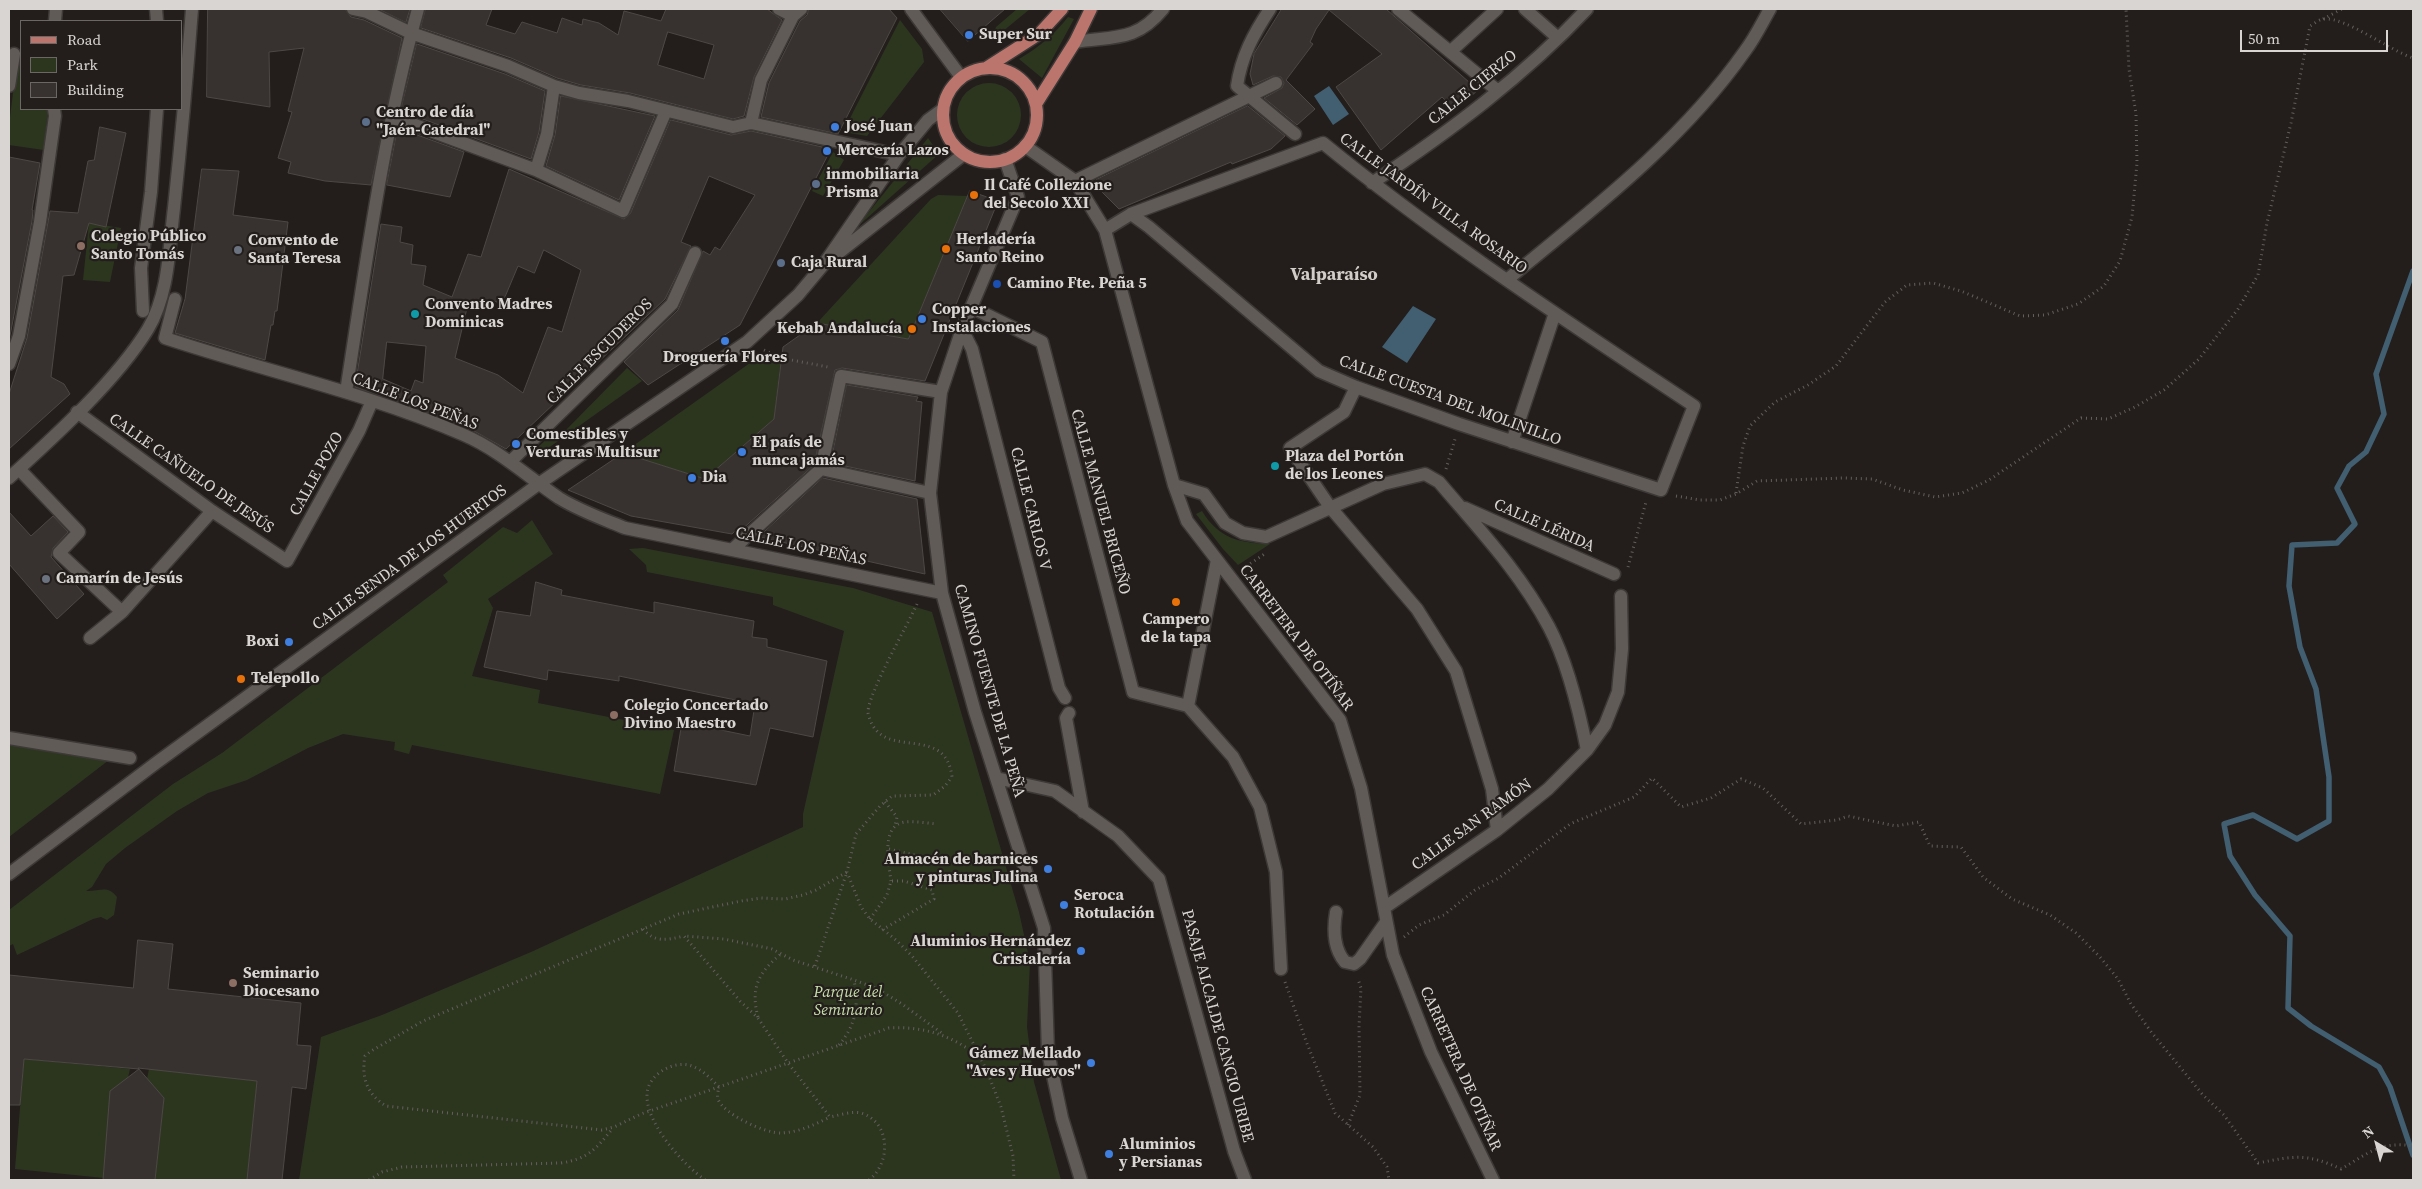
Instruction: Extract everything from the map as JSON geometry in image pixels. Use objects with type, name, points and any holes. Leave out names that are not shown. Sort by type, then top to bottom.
[{"type":"main road","points":[[986,68],[1008,71],[1017,76],[1032,93],[1036,104],[1036,126],[1025,146],[1005,159],[984,162],[964,154],[949,139],[944,124],[943,109],[946,97],[961,78],[973,71],[986,68],[1039,34],[1062,9]]},
{"type":"main road","points":[[1036,104],[1075,42],[1091,9]]},
{"type":"street","points":[[9,478],[114,373],[148,329],[159,304],[167,271],[183,123],[192,9]]},
{"type":"street","points":[[353,9],[367,12],[411,33],[508,66],[554,86],[666,110],[733,127],[751,123],[899,155]]},
{"type":"street","points":[[346,392],[369,246],[393,118],[418,9]]},
{"type":"street","points":[[751,123],[761,80],[797,12],[779,9]]},
{"type":"street","points":[[912,9],[961,78]]},
{"type":"street","points":[[1075,42],[1135,34],[1153,22],[1163,9]]},
{"type":"street","points":[[1270,9],[1254,33],[1240,66],[1237,86],[1295,134]]},
{"type":"street","points":[[1398,9],[1498,91]]},
{"type":"street","points":[[1451,51],[1497,9]]},
{"type":"street","points":[[1526,9],[1558,38]]},
{"type":"street","name":"CALLE CIERZO","points":[[1372,183],[1426,148],[1498,91],[1558,38],[1587,9]]},
{"type":"street","points":[[1508,279],[1599,204],[1683,127],[1746,51],[1770,9]]},
{"type":"street","points":[[9,86],[15,54]]},
{"type":"street","points":[[1075,181],[1276,83]]},
{"type":"street","points":[[536,170],[547,134],[554,86]]},
{"type":"street","name":"CALLE SENDA DE LOS HUERTOS","points":[[9,874],[156,762],[540,484],[747,342],[798,295],[824,264],[899,155],[928,120],[943,109]]},
{"type":"street","points":[[9,364],[40,222],[55,116],[54,110]]},
{"type":"street","points":[[143,311],[141,268],[151,192],[157,110]]},
{"type":"street","points":[[393,118],[536,170],[623,211],[666,110]]},
{"type":"street","name":"CALLE JARDÍN VILLA ROSARIO","points":[[1105,230],[1131,214],[1323,143],[1372,183],[1555,313],[1694,406],[1661,490]]},
{"type":"street","name":"CARRETERA DE OTÍÑAR","points":[[1025,146],[1075,181],[1105,230],[1174,485],[1187,521],[1340,720],[1361,788],[1391,946],[1431,1052],[1493,1180]]},
{"type":"street","name":"CALLE SENDA DE LOS HUERTOS","points":[[824,264],[964,154]]},
{"type":"street","name":"CAMINO FUENTE DE LA PEÑA","points":[[1005,159],[1018,197],[962,328],[941,392],[930,493],[942,593],[975,712],[1044,928],[1048,1052],[1062,1118],[1081,1180]]},
{"type":"street","name":"CALLE CUESTA DEL MOLINILLO","points":[[1131,214],[1149,227],[1319,371],[1356,387],[1459,424],[1661,490]]},
{"type":"street","name":"CALLE ESCUDEROS","points":[[510,462],[672,304],[695,253]]},
{"type":"street","name":"CALLE LOS PEÑAS","points":[[175,299],[164,338],[218,356],[346,392],[466,436],[510,462],[559,498],[586,512],[625,528],[942,593]]},
{"type":"street","name":"CALLE MANUEL BRICEÑO","points":[[971,308],[1042,342],[1133,692],[1188,706]]},
{"type":"street","points":[[1512,442],[1555,313]]},
{"type":"street","name":"CALLE CARLOS V","points":[[962,328],[972,349],[1058,688],[1065,698]]},
{"type":"street","points":[[733,549],[821,468],[841,376],[941,392]]},
{"type":"street","points":[[1356,387],[1344,412],[1290,448],[1330,507],[1417,609],[1456,671],[1492,789],[1497,830]]},
{"type":"street","name":"CALLE POZO","points":[[287,561],[360,431],[372,401]]},
{"type":"street","name":"CALLE CAÑUELO DE JESÚS","points":[[77,412],[212,511],[287,561]]},
{"type":"street","points":[[821,468],[930,493]]},
{"type":"street","points":[[19,469],[79,532],[59,553],[122,612]]},
{"type":"street","points":[[1174,485],[1204,494],[1225,523],[1243,533],[1266,537],[1382,484],[1425,474],[1439,482],[1514,570],[1550,628],[1576,698],[1587,750]]},
{"type":"street","name":"CALLE LÉRIDA","points":[[1460,506],[1614,574]]},
{"type":"street","points":[[90,638],[122,612],[212,511]]},
{"type":"street","points":[[1217,560],[1188,706],[1233,757],[1260,807],[1276,872],[1281,969]]},
{"type":"street","name":"CALLE SAN RAMÓN","points":[[1384,908],[1497,830],[1548,790],[1587,750],[1605,726],[1618,692],[1622,649],[1621,596]]},
{"type":"street","points":[[1069,713],[1066,718],[1084,812]]},
{"type":"street","points":[[9,738],[130,758]]},
{"type":"street","points":[[996,778],[1055,792],[1084,812]]},
{"type":"street","name":"PASAJE ALCALDE CANCIO URIBE","points":[[1084,812],[1118,836],[1159,879],[1234,1151],[1245,1180]]},
{"type":"street","points":[[1336,912],[1333,927],[1335,942],[1345,962],[1354,964],[1360,959],[1386,922]]},
{"type":"path","points":[[1736,494],[1743,446],[1750,426],[1775,402],[1808,385],[1836,366],[1885,302],[1907,286],[1933,283],[1961,291],[2020,316],[2045,315],[2070,306],[2104,286],[2120,261],[2132,217],[2137,163],[2136,114],[2129,69],[2126,9]]},
{"type":"path","points":[[1661,490],[1678,497],[1720,500],[1736,494],[1757,481],[1844,478],[1872,479],[1903,490],[1935,497],[1962,493],[1989,480],[2081,418],[2108,419],[2135,407],[2164,390],[2198,359],[2238,309],[2258,275],[2267,223],[2291,123],[2310,26],[2342,9]]},
{"type":"path","points":[[2323,19],[2340,21],[2401,54],[2413,58]]},
{"type":"path","points":[[764,350],[781,358],[834,368]]},
{"type":"path","points":[[1444,473],[1459,424]]},
{"type":"path","points":[[1627,569],[1646,502]]},
{"type":"path","points":[[1240,570],[1269,551]]},
{"type":"path","points":[[815,966],[847,872],[856,834],[892,796],[933,795],[952,778],[951,765],[944,754],[934,748],[883,736],[873,726],[868,712],[872,694],[919,601]]},
{"type":"path","points":[[1391,946],[1420,925],[1444,915],[1475,890],[1499,878],[1570,824],[1634,797],[1652,778],[1681,807],[1711,798],[1741,779],[1763,788],[1800,824],[1837,820],[1848,816],[1896,826],[1919,822],[1930,846],[1961,847],[1984,878],[2012,900],[2050,915],[2076,933],[2100,957],[2118,979],[2130,1004],[2152,1033],[2203,1095],[2224,1115],[2258,1164],[2289,1157],[2318,1158],[2341,1169],[2383,1145],[2413,1146]]},
{"type":"path","points":[[870,919],[887,896],[890,881],[889,835],[898,817],[885,802]]},
{"type":"path","points":[[894,826],[904,822],[937,824]]},
{"type":"path","points":[[889,848],[941,861]]},
{"type":"path","points":[[847,872],[861,907],[870,919],[901,945],[948,1000],[969,1034],[978,1056],[987,1071],[1000,1107],[1013,1156],[1014,1180]]},
{"type":"path","points":[[847,872],[816,890],[803,895],[785,899],[761,898],[688,912],[423,1021],[365,1056],[364,1077],[368,1089],[376,1099],[386,1106],[602,1130],[889,1028],[924,1029],[946,1037],[978,1056]]},
{"type":"path","points":[[882,930],[902,916],[934,899],[932,890],[928,887],[890,881]]},
{"type":"path","points":[[643,929],[648,935],[660,940],[684,936],[724,939],[782,953],[793,960],[878,989],[928,1021],[946,1037]]},
{"type":"path","points":[[684,936],[740,1001],[758,1018],[788,1063],[830,1117]]},
{"type":"path","points":[[758,1018],[753,1000],[759,978],[767,965],[782,953]]},
{"type":"path","points":[[1348,1125],[1360,1095],[1359,1026],[1361,988],[1354,964]]},
{"type":"path","points":[[1281,969],[1306,1041],[1335,1113],[1373,1147],[1388,1168],[1389,1180]]},
{"type":"path","points":[[839,1046],[855,1022],[857,1006],[854,980]]},
{"type":"path","points":[[705,1180],[690,1169],[673,1151],[651,1111],[646,1095],[655,1076],[672,1066],[683,1064],[694,1067],[719,1087]]},
{"type":"path","points":[[719,1087],[718,1100],[722,1106],[755,1127],[772,1132],[780,1133],[806,1128],[830,1117],[845,1113],[859,1113],[873,1118],[883,1131],[885,1152],[880,1167],[871,1180]]},
{"type":"path","points":[[369,1180],[382,1172],[402,1167],[580,1161],[614,1127]]},
{"type":"green space","points":[[1017,9],[1030,9],[997,36],[994,32],[996,27]]},
{"type":"green space","points":[[1068,17],[1074,19],[1042,78],[1019,59],[1046,40]]},
{"type":"green space","points":[[900,20],[922,49],[924,62],[867,136],[843,132]]},
{"type":"green space","points":[[17,61],[20,62],[20,110],[48,110],[44,150],[9,145],[9,125]]},
{"type":"green space","points":[[989,83],[1001,86],[1012,92],[1018,103],[1021,115],[1018,127],[1012,138],[1001,144],[989,147],[977,144],[966,138],[960,127],[957,115],[960,103],[966,92],[977,86]]},
{"type":"green space","points":[[928,138],[939,154],[857,227]]},
{"type":"green space","points":[[833,152],[844,160],[823,196],[812,191]]},
{"type":"green space","points":[[938,195],[968,196],[908,339],[817,323],[931,199]]},
{"type":"green space","points":[[89,223],[121,228],[110,282],[83,280]]},
{"type":"green space","points":[[764,353],[781,358],[774,419],[705,479],[623,453]]},
{"type":"green space","points":[[627,368],[642,381],[540,454],[537,455],[533,452],[554,432],[560,436]]},
{"type":"green space","points":[[1202,511],[1216,528],[1231,538],[1240,541],[1270,544],[1238,565],[1196,514]]},
{"type":"green space","points":[[532,520],[553,554],[488,599],[493,608],[472,676],[540,690],[538,703],[674,730],[660,794],[412,745],[409,754],[394,750],[395,742],[343,734],[308,748],[247,780],[208,793],[177,811],[125,848],[106,864],[92,887],[86,891],[106,890],[117,897],[114,915],[107,920],[101,917],[93,919],[17,955],[13,944],[9,946],[9,910],[173,784],[222,753],[448,582],[443,575],[503,527],[517,533]]},
{"type":"green space","name":"Parque del Seminario","points":[[643,548],[853,588],[932,612],[1019,912],[1030,962],[1027,1027],[1034,1082],[1061,1180],[299,1180],[321,1037],[382,1015],[531,952],[803,827],[803,814],[844,631],[773,605],[773,597],[647,572],[646,565],[629,549]]},
{"type":"green space","points":[[9,743],[109,760],[9,837]]},
{"type":"green space","points":[[24,1059],[130,1069],[104,1178],[15,1169]]},
{"type":"green space","points":[[149,1069],[257,1081],[247,1180],[155,1180],[164,1098],[147,1079]]},
{"type":"water","points":[[1329,86],[1349,114],[1333,125],[1314,96]]},
{"type":"water","points":[[1413,306],[1436,319],[1407,363],[1382,347]]},
{"type":"building","points":[[208,9],[345,9],[351,17],[364,20],[402,38],[371,185],[325,181],[288,173],[291,162],[278,158],[292,112],[288,111],[304,48],[269,52],[270,107],[207,97]]},
{"type":"building","points":[[379,9],[410,9],[406,22]]},
{"type":"building","points":[[426,9],[492,9],[486,25],[515,34],[522,22],[557,33],[562,18],[582,25],[583,19],[599,23],[618,35],[624,11],[661,21],[666,9],[767,9],[782,20],[754,77],[744,116],[733,119],[630,93],[581,85],[557,78],[511,58],[421,28]],"holes":[[[668,32],[714,45],[704,79],[658,65]]]},
{"type":"building","points":[[809,9],[889,9],[897,18],[838,134],[761,117],[769,83],[800,21],[807,15]]},
{"type":"building","points":[[940,9],[1005,9],[968,41]]},
{"type":"building","points":[[1282,9],[1386,9],[1478,90],[1455,110],[1442,97],[1381,150],[1336,87],[1382,54],[1329,10],[1316,29],[1310,42],[1313,44],[1286,80],[1315,109],[1297,125],[1264,98],[1282,88],[1284,83],[1281,77],[1273,76],[1253,85],[1250,74],[1254,54]]},
{"type":"building","points":[[417,44],[505,74],[545,91],[539,132],[531,159],[401,111]]},
{"type":"building","points":[[561,96],[655,116],[619,200],[546,166],[555,135]]},
{"type":"building","points":[[1248,106],[1285,136],[1271,149],[1232,164],[1231,162],[1119,209],[1095,185],[1096,180]]},
{"type":"building","points":[[671,120],[731,135],[751,131],[831,149],[740,325],[648,385],[624,362],[678,310],[703,251],[710,255],[715,247],[720,250],[755,195],[709,176],[681,242],[691,246],[665,299],[506,449],[467,427],[355,387],[381,224],[402,227],[400,242],[413,245],[411,264],[426,266],[423,285],[452,297],[468,254],[481,257],[509,169],[624,219],[630,214]],"holes":[[[544,250],[581,270],[562,332],[548,327],[523,393],[498,375],[455,358],[468,304],[474,308],[483,308],[494,301],[502,304],[518,266],[534,273]],[[387,342],[426,346],[423,383],[415,380],[411,391],[383,379]]]},
{"type":"building","points":[[100,127],[126,133],[106,227],[89,223],[74,275],[63,276],[51,377],[64,384],[70,394],[9,449],[9,394],[27,338],[50,211],[78,213],[88,161],[94,160]]},
{"type":"building","points":[[398,128],[464,152],[450,197],[387,185]]},
{"type":"building","points":[[9,157],[40,163],[32,210],[32,221],[9,341]]},
{"type":"building","name":"Convento de Santa Teresa","points":[[202,169],[239,171],[233,215],[288,222],[277,311],[275,311],[273,325],[271,325],[265,360],[175,333],[185,299]]},
{"type":"building","points":[[970,191],[998,201],[925,381],[842,368],[835,370],[814,465],[739,532],[735,531],[732,534],[631,516],[568,490],[623,453],[705,479],[774,419],[783,347],[817,323],[908,339]]},
{"type":"building","points":[[847,385],[918,397],[916,401],[922,402],[915,481],[831,463]]},
{"type":"building","points":[[823,478],[917,499],[925,574],[759,537]]},
{"type":"building","name":"Camarín de Jesús","points":[[9,512],[31,536],[53,516],[68,532],[53,548],[51,557],[84,594],[57,619],[9,564]]},
{"type":"building","points":[[536,582],[562,590],[561,595],[654,613],[654,602],[754,621],[752,637],[767,639],[767,647],[827,661],[813,737],[770,728],[756,785],[674,771],[682,722],[750,736],[755,704],[619,676],[619,681],[548,670],[547,680],[484,667],[497,611],[530,616]]},
{"type":"building","name":"Seminario Diocesano","points":[[138,940],[173,944],[168,989],[301,1003],[297,1045],[311,1046],[306,1089],[292,1087],[282,1180],[247,1180],[257,1081],[138,1068],[24,1059],[20,1105],[9,1105],[9,975],[133,988]]},
{"type":"building","points":[[139,1069],[164,1098],[155,1180],[103,1180],[110,1091]]},
{"type":"waterway","points":[[2413,271],[2376,374],[2384,414],[2366,452],[2349,466],[2337,488],[2355,524],[2337,543],[2292,545],[2289,586],[2300,647],[2316,689],[2329,777],[2329,821],[2297,839],[2253,815],[2224,824],[2230,856],[2255,895],[2290,936],[2288,1008],[2311,1026],[2379,1067],[2390,1087],[2413,1155]]},
{"type":"place","name":"Super Sur","points":[[969,35]]},
{"type":"place","name":"Centro de día \"Jaén-Catedral\"","points":[[366,122]]},
{"type":"place","name":"José Juan","points":[[835,127]]},
{"type":"place","name":"Mercería Lazos","points":[[827,151]]},
{"type":"place","name":"inmobiliaria Prisma","points":[[816,184]]},
{"type":"place","name":"Il Café Collezione del Secolo XXI","points":[[974,195]]},
{"type":"place","name":"Colegio Público Santo Tomás","points":[[81,246]]},
{"type":"place","name":"Herladería Santo Reino","points":[[946,249]]},
{"type":"place","name":"Convento de Santa Teresa","points":[[238,250]]},
{"type":"place","name":"Caja Rural","points":[[781,263]]},
{"type":"place","name":"Camino Fte. Peña 5","points":[[997,284]]},
{"type":"place","name":"Convento Madres Dominicas","points":[[415,314]]},
{"type":"place","name":"Copper Instalaciones","points":[[922,319]]},
{"type":"place","name":"Kebab Andalucía","points":[[912,329]]},
{"type":"place","name":"Droguería Flores","points":[[725,341]]},
{"type":"place","name":"Comestibles y Verduras Multisur","points":[[516,444]]},
{"type":"place","name":"El país de nunca jamás","points":[[742,452]]},
{"type":"place","name":"Plaza del Portón de los Leones","points":[[1275,466]]},
{"type":"place","name":"Dia","points":[[692,478]]},
{"type":"place","name":"Camarín de Jesús","points":[[46,579]]},
{"type":"place","name":"Campero de la tapa","points":[[1176,602]]},
{"type":"place","name":"Boxi","points":[[289,642]]},
{"type":"place","name":"Telepollo","points":[[241,679]]},
{"type":"place","name":"Colegio Concertado Divino Maestro","points":[[614,715]]},
{"type":"place","name":"Almacén de barnices y pinturas Julina","points":[[1048,869]]},
{"type":"place","name":"Seroca Rotulación","points":[[1064,905]]},
{"type":"place","name":"Aluminios Hernández Cristalería","points":[[1081,951]]},
{"type":"place","name":"Seminario Diocesano","points":[[233,983]]},
{"type":"place","name":"Gámez Mellado \"Aves y Huevos\"","points":[[1091,1063]]},
{"type":"place","name":"Aluminios y Persianas","points":[[1109,1154]]},
{"type":"district","name":"Valparaíso","points":[[1334,275]]}]
